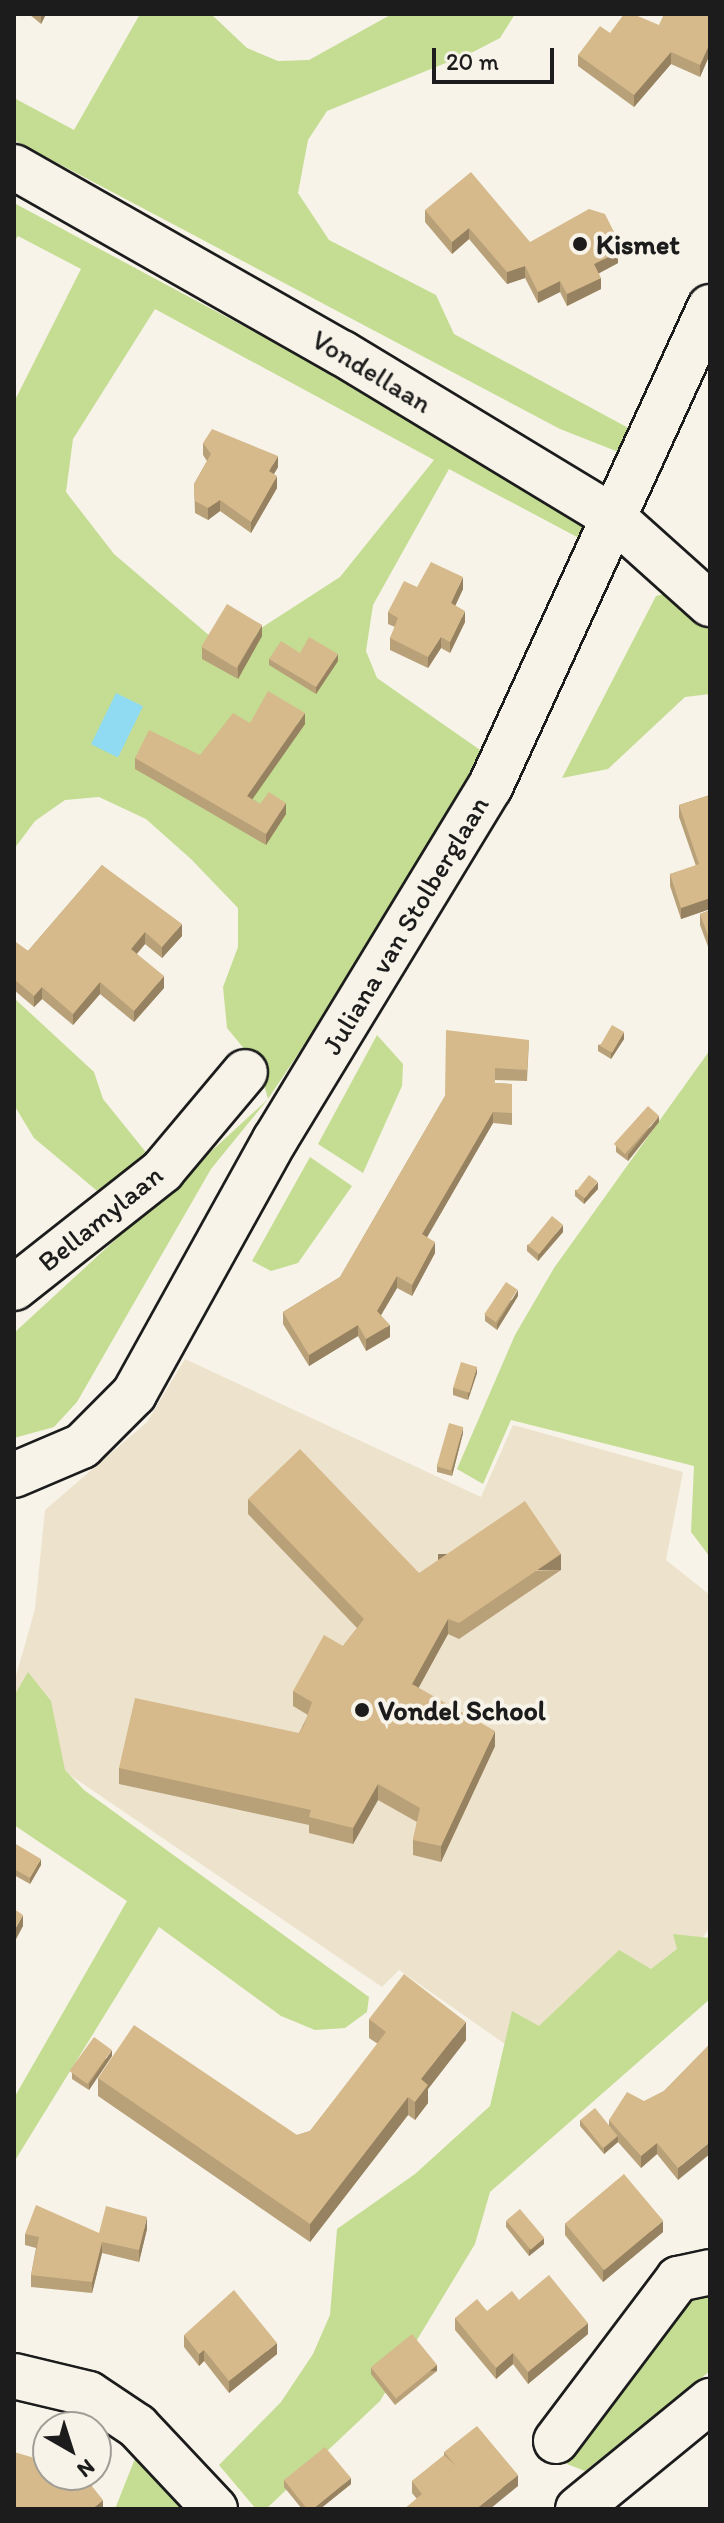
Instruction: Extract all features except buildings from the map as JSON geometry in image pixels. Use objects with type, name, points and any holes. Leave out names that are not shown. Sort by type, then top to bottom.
[{"type":"street","name":"Vondellaan","points":[[14,167],[342,353],[614,518],[710,604]]},
{"type":"street","name":"Juliana van Stolberglaan","points":[[14,1475],[82,1446],[134,1394],[275,1140],[490,787],[710,307]]},
{"type":"street","name":"Bellamylaan","points":[[14,1288],[162,1171],[245,1072]]},
{"type":"street","points":[[556,2441],[678,2279],[710,2272]]},
{"type":"street","points":[[14,2376],[89,2394],[137,2426],[215,2509]]},
{"type":"street","points":[[578,2509],[710,2401]]},
{"type":"shaded area","name":"Vondel School","points":[[185,1359],[481,1497],[513,1425],[683,1472],[666,1560],[710,1595],[710,1927],[690,1956],[558,2081],[399,1970],[382,1987],[14,1737],[14,1683],[35,1609],[45,1510],[147,1422]]},
{"type":"green space","points":[[140,14],[211,14],[247,48],[278,61],[309,60],[392,14],[515,14],[500,38],[473,52],[327,111],[308,140],[298,193],[329,240],[436,295],[454,334],[647,438],[621,453],[560,429],[14,140],[14,98],[74,130]]},
{"type":"green space","points":[[14,203],[577,505],[594,546],[449,469],[373,605],[366,651],[377,678],[493,759],[268,1099],[259,1067],[227,1028],[223,987],[238,947],[238,908],[192,860],[146,819],[99,797],[65,800],[35,821],[14,849],[14,402],[81,269],[18,236],[14,242]],"holes":[[[155,309],[434,460],[340,577],[255,632],[211,637],[114,554],[66,492],[73,439]]]},
{"type":"green space","points":[[672,592],[710,618],[710,694],[685,697],[608,769],[562,778],[656,596]]},
{"type":"green space","points":[[14,998],[94,1072],[103,1099],[153,1161],[108,1200],[34,1138],[14,1105]]},
{"type":"green space","points":[[377,1035],[403,1064],[402,1086],[363,1173],[318,1144]]},
{"type":"green space","points":[[710,1050],[710,1557],[691,1532],[694,1466],[511,1420],[483,1484],[457,1469],[515,1335],[554,1268]]},
{"type":"green space","points":[[268,1099],[211,1169],[77,1402],[54,1427],[14,1438],[14,1333]]},
{"type":"green space","points":[[310,1157],[352,1186],[298,1263],[271,1271],[252,1261]]},
{"type":"green space","points":[[28,1672],[51,1701],[65,1770],[84,1790],[369,1997],[367,2012],[345,2028],[315,2030],[281,2016],[159,1927],[14,2162],[14,2098],[127,1901],[14,1825],[14,1696]]},
{"type":"green space","points":[[673,1934],[710,1938],[710,1999],[490,2192],[475,2244],[380,2401],[266,2509],[256,2509],[219,2465],[281,2402],[313,2354],[330,2315],[337,2229],[415,2174],[490,2106],[512,2011],[539,2026],[619,1950],[651,1969],[677,1949]]},
{"type":"green space","points":[[710,2287],[710,2371],[585,2471],[567,2464],[563,2455],[595,2411],[688,2300]]},
{"type":"green space","points":[[136,2456],[192,2509],[115,2509]]},
{"type":"water","points":[[116,693],[143,706],[118,757],[91,744]]},
{"type":"place","name":"Kismet","points":[[580,244]]},
{"type":"place","name":"Vondel School","points":[[362,1710]]}]
